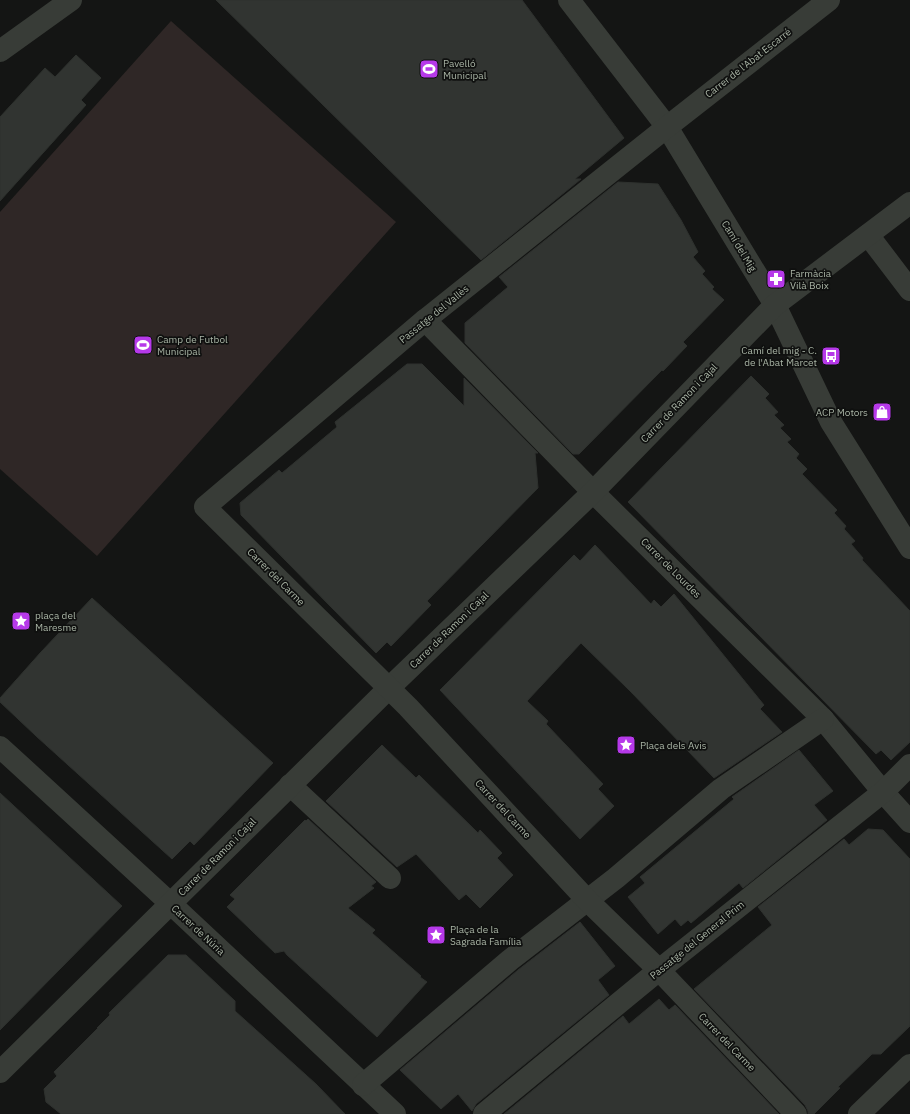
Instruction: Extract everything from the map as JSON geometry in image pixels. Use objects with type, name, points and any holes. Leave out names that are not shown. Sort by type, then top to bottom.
[{"type":"street","points":[[0,51],[71,0]]},
{"type":"street","name":"Camí del Mig","points":[[569,0],[667,127],[775,305],[831,422],[910,548]]},
{"type":"street","name":"Carrer de l'Abat Escarré","points":[[667,127],[830,0]]},
{"type":"street","name":"Passatge del Vallès","points":[[206,507],[425,320],[667,127]]},
{"type":"street","name":"Carrer de Ramon i Cajal","points":[[0,1072],[389,688],[593,492],[775,305],[910,203]]},
{"type":"street","points":[[868,235],[910,290]]},
{"type":"street","name":"Carrer de Lourdes","points":[[425,320],[593,492],[823,719],[883,792],[910,822]]},
{"type":"street","name":"Carrer del Carme","points":[[206,507],[414,713],[587,900],[659,970],[796,1114]]},
{"type":"street","points":[[363,1084],[510,960],[616,878],[721,789],[823,719]]},
{"type":"street","name":"Carrer de Núria","points":[[0,747],[170,903],[395,1114]]},
{"type":"street","name":"Passatge del General Prim","points":[[484,1114],[659,970],[883,792],[910,765]]},
{"type":"street","points":[[290,785],[390,878]]},
{"type":"street","points":[[859,1114],[910,1065]]},
{"type":"shaded area","name":"Camp de Futbol Municipal","points":[[171,21],[396,222],[97,556],[0,469],[0,212]]},
{"type":"building","name":"Pavelló Municipal","points":[[216,0],[522,0],[624,138],[575,179],[581,179],[481,260]]},
{"type":"building","points":[[76,55],[101,78],[81,100],[86,105],[0,201],[0,117],[45,68],[55,77]]},
{"type":"building","points":[[618,182],[658,184],[681,220],[698,252],[693,257],[705,271],[702,274],[714,287],[712,289],[724,300],[683,342],[687,346],[663,371],[662,370],[579,454],[573,454],[465,343],[465,323],[508,287],[499,277]]},
{"type":"building","points":[[407,364],[422,364],[464,406],[464,378],[538,453],[535,453],[538,488],[427,601],[431,605],[391,646],[387,642],[376,653],[241,515],[240,503],[279,470],[282,473],[337,427],[335,422]]},
{"type":"building","points":[[751,376],[769,394],[765,398],[778,412],[774,415],[784,425],[780,428],[791,439],[787,442],[799,454],[796,458],[807,469],[802,474],[837,510],[834,513],[846,526],[844,529],[855,541],[851,544],[863,558],[862,560],[910,611],[910,742],[891,760],[881,750],[876,754],[628,502]]},
{"type":"building","points":[[595,545],[651,604],[654,600],[661,607],[674,594],[764,705],[760,709],[782,732],[714,778],[630,691],[581,643],[527,701],[548,721],[546,724],[603,784],[598,789],[614,806],[580,839],[440,690],[574,555],[580,561]]},
{"type":"building","points":[[92,598],[273,763],[194,845],[190,841],[172,859],[0,702],[0,698]]},
{"type":"building","points":[[382,745],[416,778],[419,775],[478,833],[480,830],[502,853],[497,858],[513,875],[480,908],[466,894],[459,900],[416,854],[397,867],[326,801]]},
{"type":"building","points":[[799,750],[833,791],[814,805],[827,820],[743,888],[739,883],[691,923],[688,920],[681,926],[675,919],[658,934],[628,897],[645,883],[640,877],[734,799],[732,797]]},
{"type":"building","points":[[0,793],[122,906],[0,1030]]},
{"type":"building","points":[[308,819],[376,882],[371,886],[374,888],[348,908],[375,930],[372,933],[427,982],[377,1037],[284,951],[275,953],[227,907],[235,899],[230,895],[305,820],[306,821]]},
{"type":"building","points":[[868,829],[883,830],[910,859],[910,1026],[881,1054],[872,1054],[838,1087],[840,1088],[814,1114],[808,1114],[805,1105],[694,989],[772,925],[758,907],[844,839],[849,845]]},
{"type":"building","points":[[580,922],[615,966],[598,980],[609,995],[476,1104],[472,1111],[458,1094],[441,1109],[400,1070],[518,970]]},
{"type":"building","points":[[168,955],[186,955],[235,1001],[235,1011],[316,1084],[345,1114],[61,1114],[46,1102],[44,1089],[57,1076],[54,1072],[98,1028],[110,1015],[109,1013]]},
{"type":"building","points":[[659,999],[669,1010],[675,1005],[779,1114],[504,1114],[623,1016],[629,1024]]},
{"type":"place","name":"Pavelló Municipal","points":[[429,69]]},
{"type":"place","name":"Farmàcia Vilà Boix","points":[[776,279]]},
{"type":"place","name":"Camp de Futbol Municipal","points":[[143,345]]},
{"type":"place","name":"Camí del mig - C. de l'Abat Marcet","points":[[831,356]]},
{"type":"place","name":"ACP Motors","points":[[882,412]]},
{"type":"place","name":"plaça del Maresme","points":[[21,621]]},
{"type":"place","name":"Plaça dels Avis","points":[[626,745]]},
{"type":"place","name":"Plaça de la Sagrada Família","points":[[436,935]]}]
